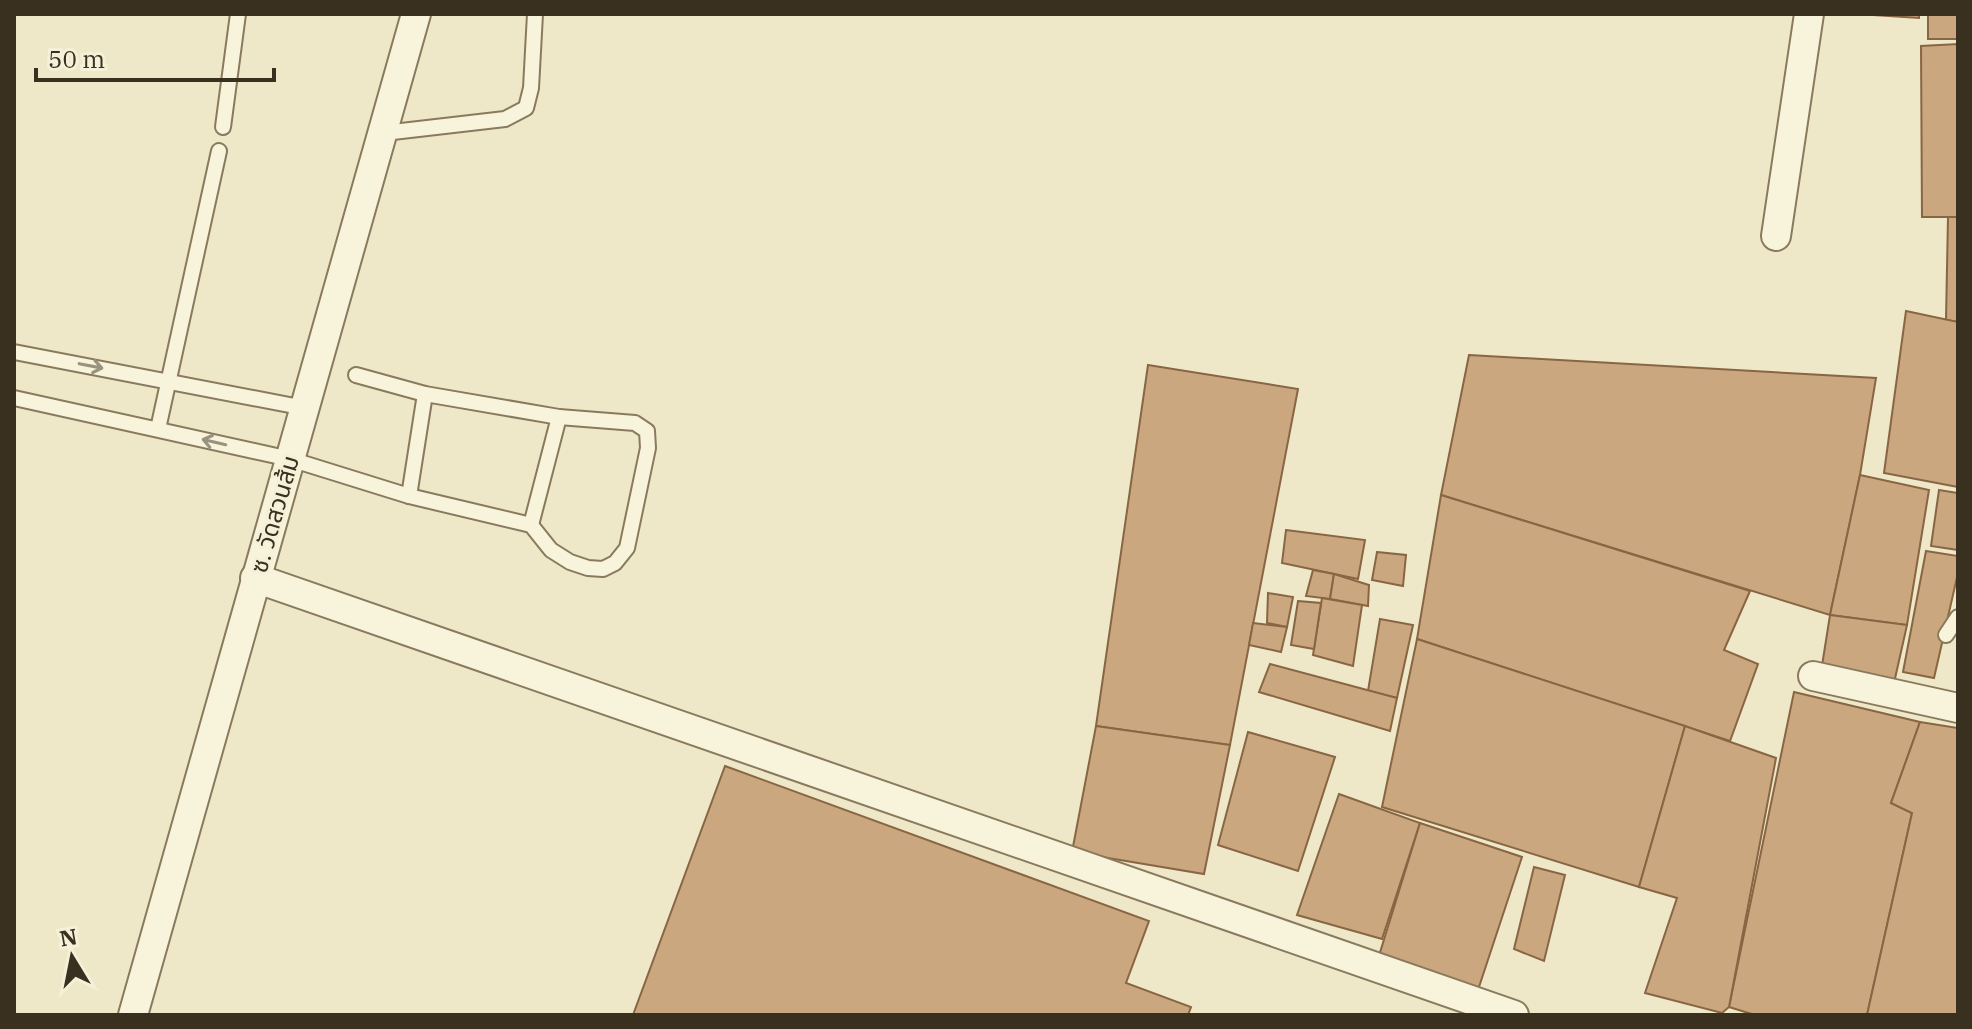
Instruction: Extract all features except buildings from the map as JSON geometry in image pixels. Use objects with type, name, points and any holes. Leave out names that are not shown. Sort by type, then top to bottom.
[{"type":"street","name":"ซ. วัดสวนส้ม","points":[[133,1015],[416,14]]},
{"type":"street","points":[[1776,236],[1809,14]]},
{"type":"street","points":[[255,578],[1514,1015]]},
{"type":"street","points":[[1813,676],[1958,708]]},
{"type":"lane","points":[[223,127],[238,14]]},
{"type":"lane","points":[[384,133],[505,119],[526,108],[531,88],[535,14]]},
{"type":"lane","points":[[158,429],[219,151]]},
{"type":"lane","points":[[14,352],[305,408]]},
{"type":"lane","points":[[14,398],[290,459],[409,496],[531,525],[551,550],[570,562],[588,568],[603,569],[615,563],[627,548],[648,448],[647,431],[635,423],[559,417],[425,394],[356,375]]},
{"type":"lane","points":[[409,496],[425,394]]},
{"type":"lane","points":[[531,525],[559,417]]},
{"type":"lane","points":[[1946,635],[1958,617]]}]
